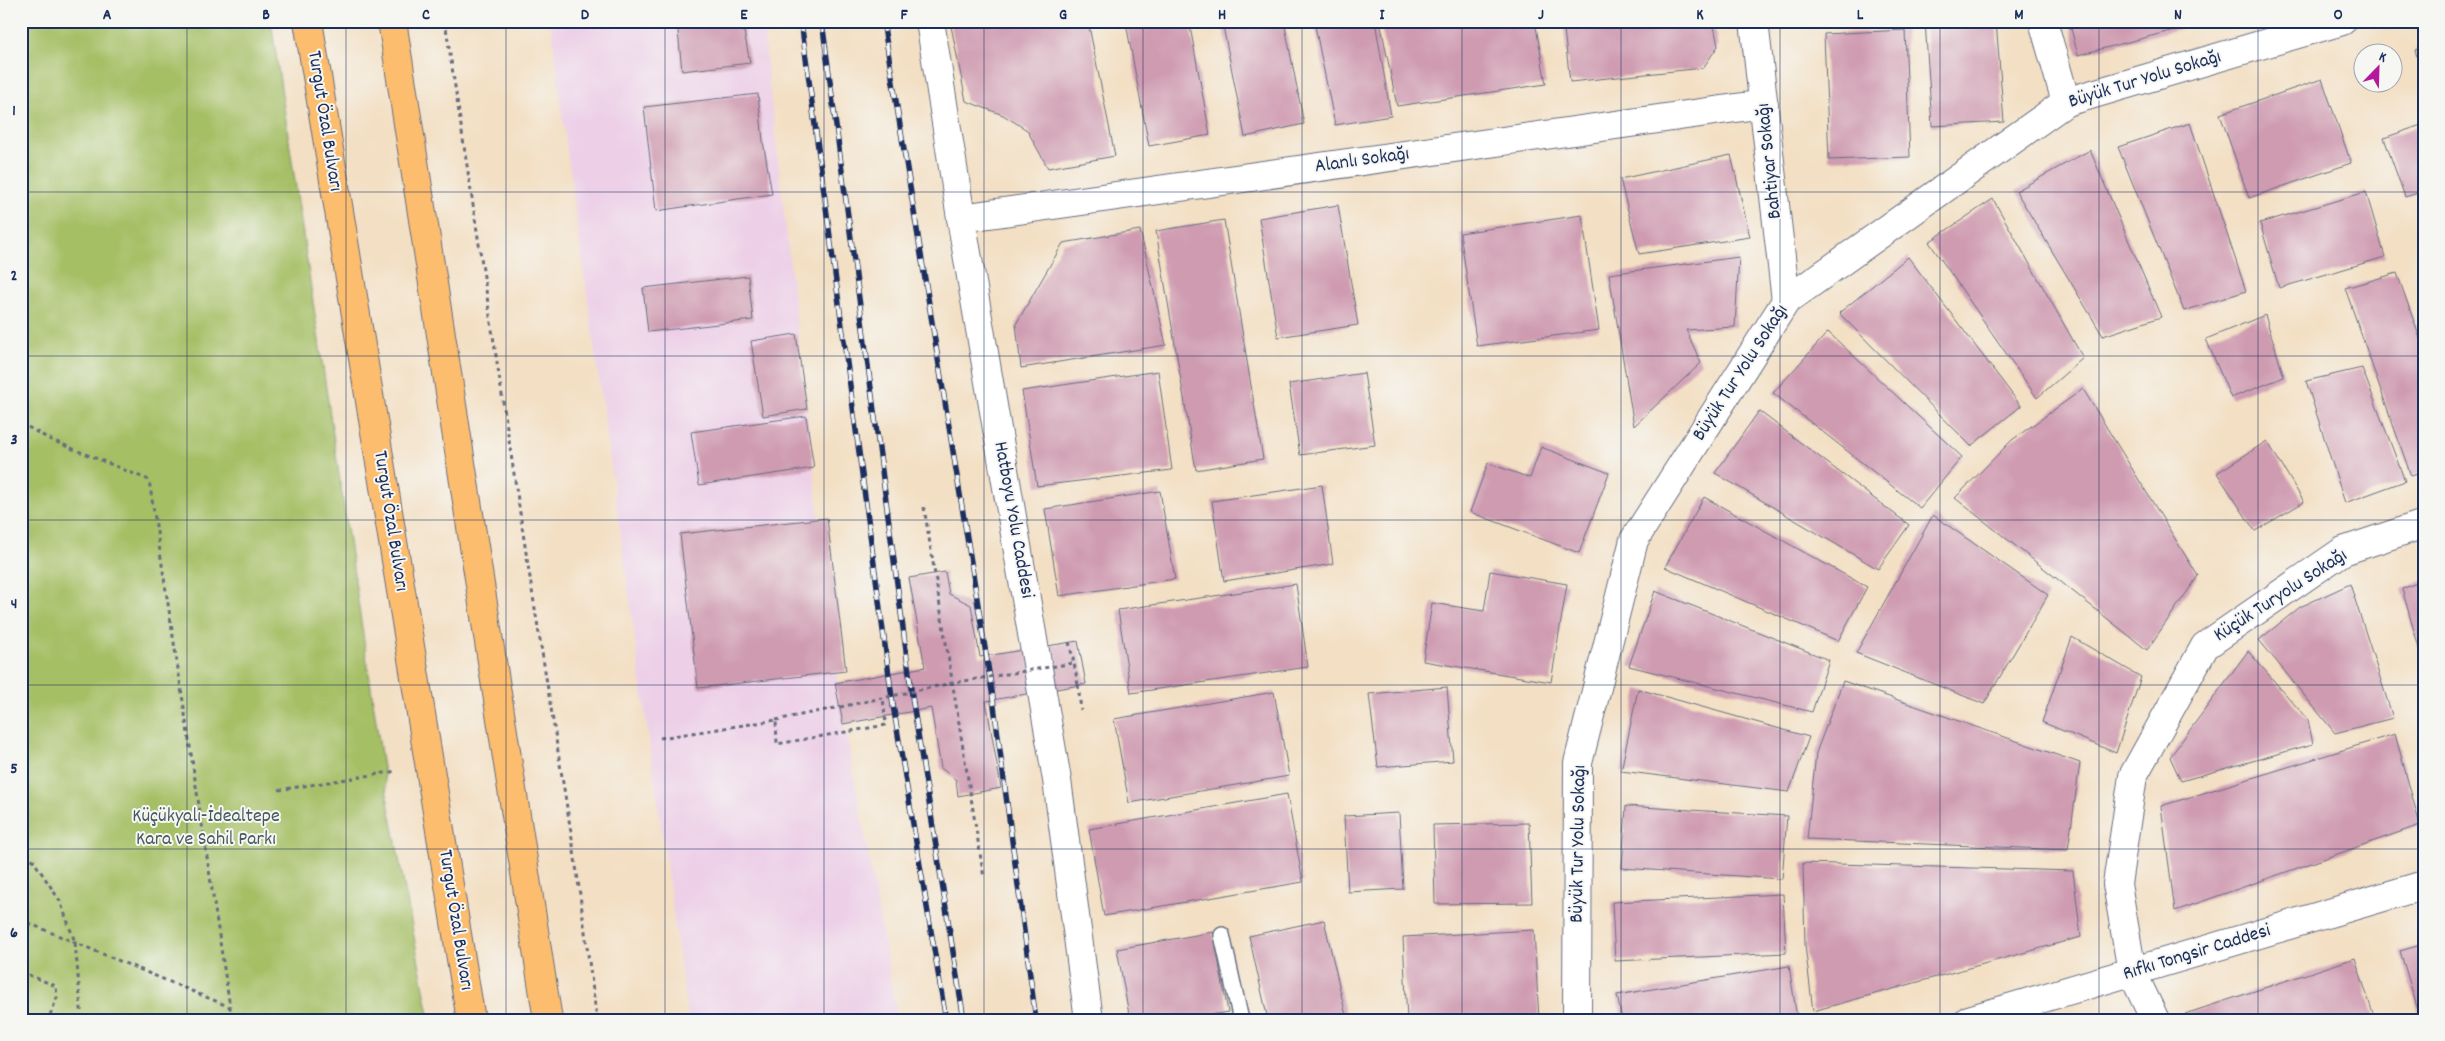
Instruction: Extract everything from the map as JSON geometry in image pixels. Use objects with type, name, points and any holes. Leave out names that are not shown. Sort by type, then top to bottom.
[{"type":"highway","name":"Turgut Özal Bulvarı","points":[[308,21],[471,1020]]},
{"type":"highway","points":[[392,21],[548,1020]]},
{"type":"street","name":"Hatboyu Yolu Caddesi","points":[[930,21],[961,218],[1058,780],[1089,1020]]},
{"type":"street","name":"Bahtiyar Sokağı","points":[[1754,21],[1786,301]]},
{"type":"street","points":[[2043,21],[2066,102]]},
{"type":"street","name":"Büyük Tur Yolu Sokağı","points":[[1577,1020],[1578,763],[1634,540],[1786,301],[2066,102],[2342,21]]},
{"type":"street","name":"Alanlı Sokağı","points":[[961,218],[1764,104]]},
{"type":"street","name":"Küçük Turyolu Sokağı","points":[[2155,1020],[2132,972],[2117,884],[2133,776],[2205,646],[2343,551],[2424,524]]},
{"type":"street","name":"Rıfkı Tongsir Caddesi","points":[[1969,1020],[2424,885]]},
{"type":"lane","points":[[1222,935],[1241,1020]]},
{"type":"path","points":[[445,21],[526,559],[574,851],[597,1020]]},
{"type":"path","points":[[21,423],[49,439],[149,480],[232,1020]]},
{"type":"path","points":[[924,507],[984,878]]},
{"type":"path","points":[[1069,642],[1078,685]]},
{"type":"path","points":[[660,738],[776,720],[952,683],[1074,663]]},
{"type":"path","points":[[776,720],[777,744],[886,725],[883,698]]},
{"type":"path","points":[[280,790],[430,766]]},
{"type":"path","points":[[21,847],[27,851],[60,901],[75,942],[82,1020]]},
{"type":"path","points":[[21,920],[230,1007]]},
{"type":"path","points":[[21,972],[56,986],[57,998],[48,1020]]},
{"type":"shaded area","points":[[551,21],[762,21],[839,693],[898,1020],[688,1020],[562,114]]},
{"type":"green space","name":"Küçükyalı-İdealtepe Kara ve Sahil Parkı","points":[[21,21],[271,21],[388,801],[430,1020],[21,1020]]},
{"type":"building","points":[[677,21],[742,21],[750,63],[682,71]]},
{"type":"building","points":[[950,21],[1088,21],[1115,156],[1048,168],[1027,130],[1003,115],[966,101]]},
{"type":"building","points":[[1138,21],[1189,21],[1210,135],[1149,146],[1126,23]]},
{"type":"building","points":[[1222,21],[1284,21],[1304,124],[1245,137]]},
{"type":"building","points":[[1314,21],[1375,21],[1391,116],[1335,125]]},
{"type":"building","points":[[1380,21],[1535,21],[1546,84],[1397,106]]},
{"type":"building","points":[[1563,21],[1713,21],[1718,46],[1703,68],[1570,82]]},
{"type":"building","points":[[1925,21],[1996,21],[2004,122],[1932,126]]},
{"type":"building","points":[[2069,21],[2180,21],[2182,28],[2078,55]]},
{"type":"building","points":[[1905,30],[1910,157],[1829,160],[1824,34]]},
{"type":"building","points":[[2424,48],[2424,77],[2423,77],[2415,50]]},
{"type":"building","points":[[2322,79],[2351,163],[2249,198],[2220,114]]},
{"type":"building","points":[[758,94],[763,141],[772,194],[656,211],[644,107]]},
{"type":"building","points":[[2190,123],[2246,291],[2184,311],[2118,147]]},
{"type":"building","points":[[2424,124],[2424,191],[2405,197],[2384,138]]},
{"type":"building","points":[[2090,150],[2161,317],[2103,336],[2016,191]]},
{"type":"building","points":[[1731,155],[1750,237],[1639,254],[1620,179]]},
{"type":"building","points":[[2366,192],[2385,257],[2279,288],[2260,223]]},
{"type":"building","points":[[1993,199],[2083,358],[2037,398],[1929,242]]},
{"type":"building","points":[[1338,205],[1358,325],[1278,337],[1259,218]]},
{"type":"building","points":[[1582,215],[1599,330],[1477,346],[1460,233]]},
{"type":"building","points":[[1224,220],[1263,459],[1196,470],[1156,231]]},
{"type":"building","points":[[1140,230],[1166,345],[1021,368],[1016,324],[1063,243]]},
{"type":"building","points":[[1739,257],[1735,327],[1686,330],[1701,363],[1634,426],[1609,274]]},
{"type":"building","points":[[1908,257],[2021,406],[1971,446],[1839,313]]},
{"type":"building","points":[[2397,273],[2424,350],[2424,472],[2411,476],[2345,288]]},
{"type":"building","points":[[748,276],[753,320],[648,332],[643,288]]},
{"type":"building","points":[[2265,315],[2284,377],[2231,398],[2206,339]]},
{"type":"building","points":[[1828,332],[1962,457],[1920,508],[1773,393]]},
{"type":"building","points":[[796,334],[807,409],[763,416],[751,341]]},
{"type":"building","points":[[2362,368],[2405,481],[2345,503],[2306,381]]},
{"type":"building","points":[[1158,371],[1172,470],[1037,486],[1022,391]]},
{"type":"building","points":[[1364,373],[1375,445],[1300,455],[1289,384]]},
{"type":"building","points":[[2083,389],[2198,576],[2147,650],[1955,498],[2012,440]]},
{"type":"building","points":[[1759,411],[1909,525],[1878,569],[1715,473]]},
{"type":"building","points":[[806,416],[814,468],[699,485],[691,432]]},
{"type":"building","points":[[2267,441],[2304,502],[2255,531],[2217,473]]},
{"type":"building","points":[[1541,447],[1609,473],[1579,553],[1470,512],[1488,463],[1530,478]]},
{"type":"building","points":[[1322,485],[1333,564],[1224,581],[1212,501]]},
{"type":"building","points":[[1160,491],[1175,579],[1059,596],[1045,509]]},
{"type":"building","points":[[1704,497],[1867,587],[1838,641],[1665,567]]},
{"type":"building","points":[[1933,515],[2048,595],[1984,704],[1856,653]]},
{"type":"building","points":[[827,518],[846,671],[698,688],[680,534]]},
{"type":"building","points":[[1490,571],[1567,584],[1551,682],[1423,661],[1432,603],[1484,611]]},
{"type":"building","points":[[945,572],[949,594],[971,605],[980,657],[1078,641],[1086,684],[986,701],[1001,788],[958,796],[956,780],[941,768],[931,708],[843,724],[835,683],[925,667],[909,578]]},
{"type":"building","points":[[2424,580],[2424,662],[2423,662],[2402,589]]},
{"type":"building","points":[[1296,584],[1308,667],[1131,693],[1118,610]]},
{"type":"building","points":[[2350,584],[2393,718],[2335,733],[2259,640],[2300,607]]},
{"type":"building","points":[[1655,591],[1829,660],[1812,712],[1629,666]]},
{"type":"building","points":[[2072,637],[2141,677],[2116,753],[2042,722]]},
{"type":"building","points":[[2248,651],[2308,720],[2313,744],[2181,781],[2170,757]]},
{"type":"building","points":[[1843,681],[2080,763],[2068,850],[1807,839],[1816,753]]},
{"type":"building","points":[[1447,687],[1453,761],[1378,767],[1369,694]]},
{"type":"building","points":[[1638,689],[1809,737],[1789,792],[1621,771]]},
{"type":"building","points":[[1274,692],[1289,776],[1129,803],[1114,719]]},
{"type":"building","points":[[2395,734],[2420,825],[2175,911],[2161,806]]},
{"type":"building","points":[[1287,794],[1303,882],[1104,916],[1089,829]]},
{"type":"building","points":[[1626,806],[1787,816],[1782,879],[1622,868]]},
{"type":"building","points":[[1399,813],[1403,889],[1348,892],[1344,816]]},
{"type":"building","points":[[1529,823],[1532,903],[1435,904],[1433,825]]},
{"type":"building","points":[[1803,863],[2073,871],[2081,937],[1813,1011],[1805,945]]},
{"type":"building","points":[[1783,894],[1786,953],[1615,961],[1612,902]]},
{"type":"building","points":[[1324,920],[1347,1020],[1268,1020],[1249,936]]},
{"type":"building","points":[[1534,930],[1539,1020],[1407,1020],[1403,937]]},
{"type":"building","points":[[1213,932],[1228,1012],[1183,1020],[1130,1020],[1117,949]]},
{"type":"building","points":[[2424,944],[2424,1020],[2421,1020],[2400,951]]},
{"type":"building","points":[[2355,958],[2375,1020],[2187,1020],[2185,1014]]},
{"type":"building","points":[[1789,966],[1797,1018],[1793,1020],[1622,1020],[1617,995]]},
{"type":"railway","points":[[801,21],[893,705],[946,1020]]},
{"type":"railway","points":[[822,21],[913,703],[964,1020]]},
{"type":"railway","points":[[883,21],[992,691],[1036,1020]]}]
